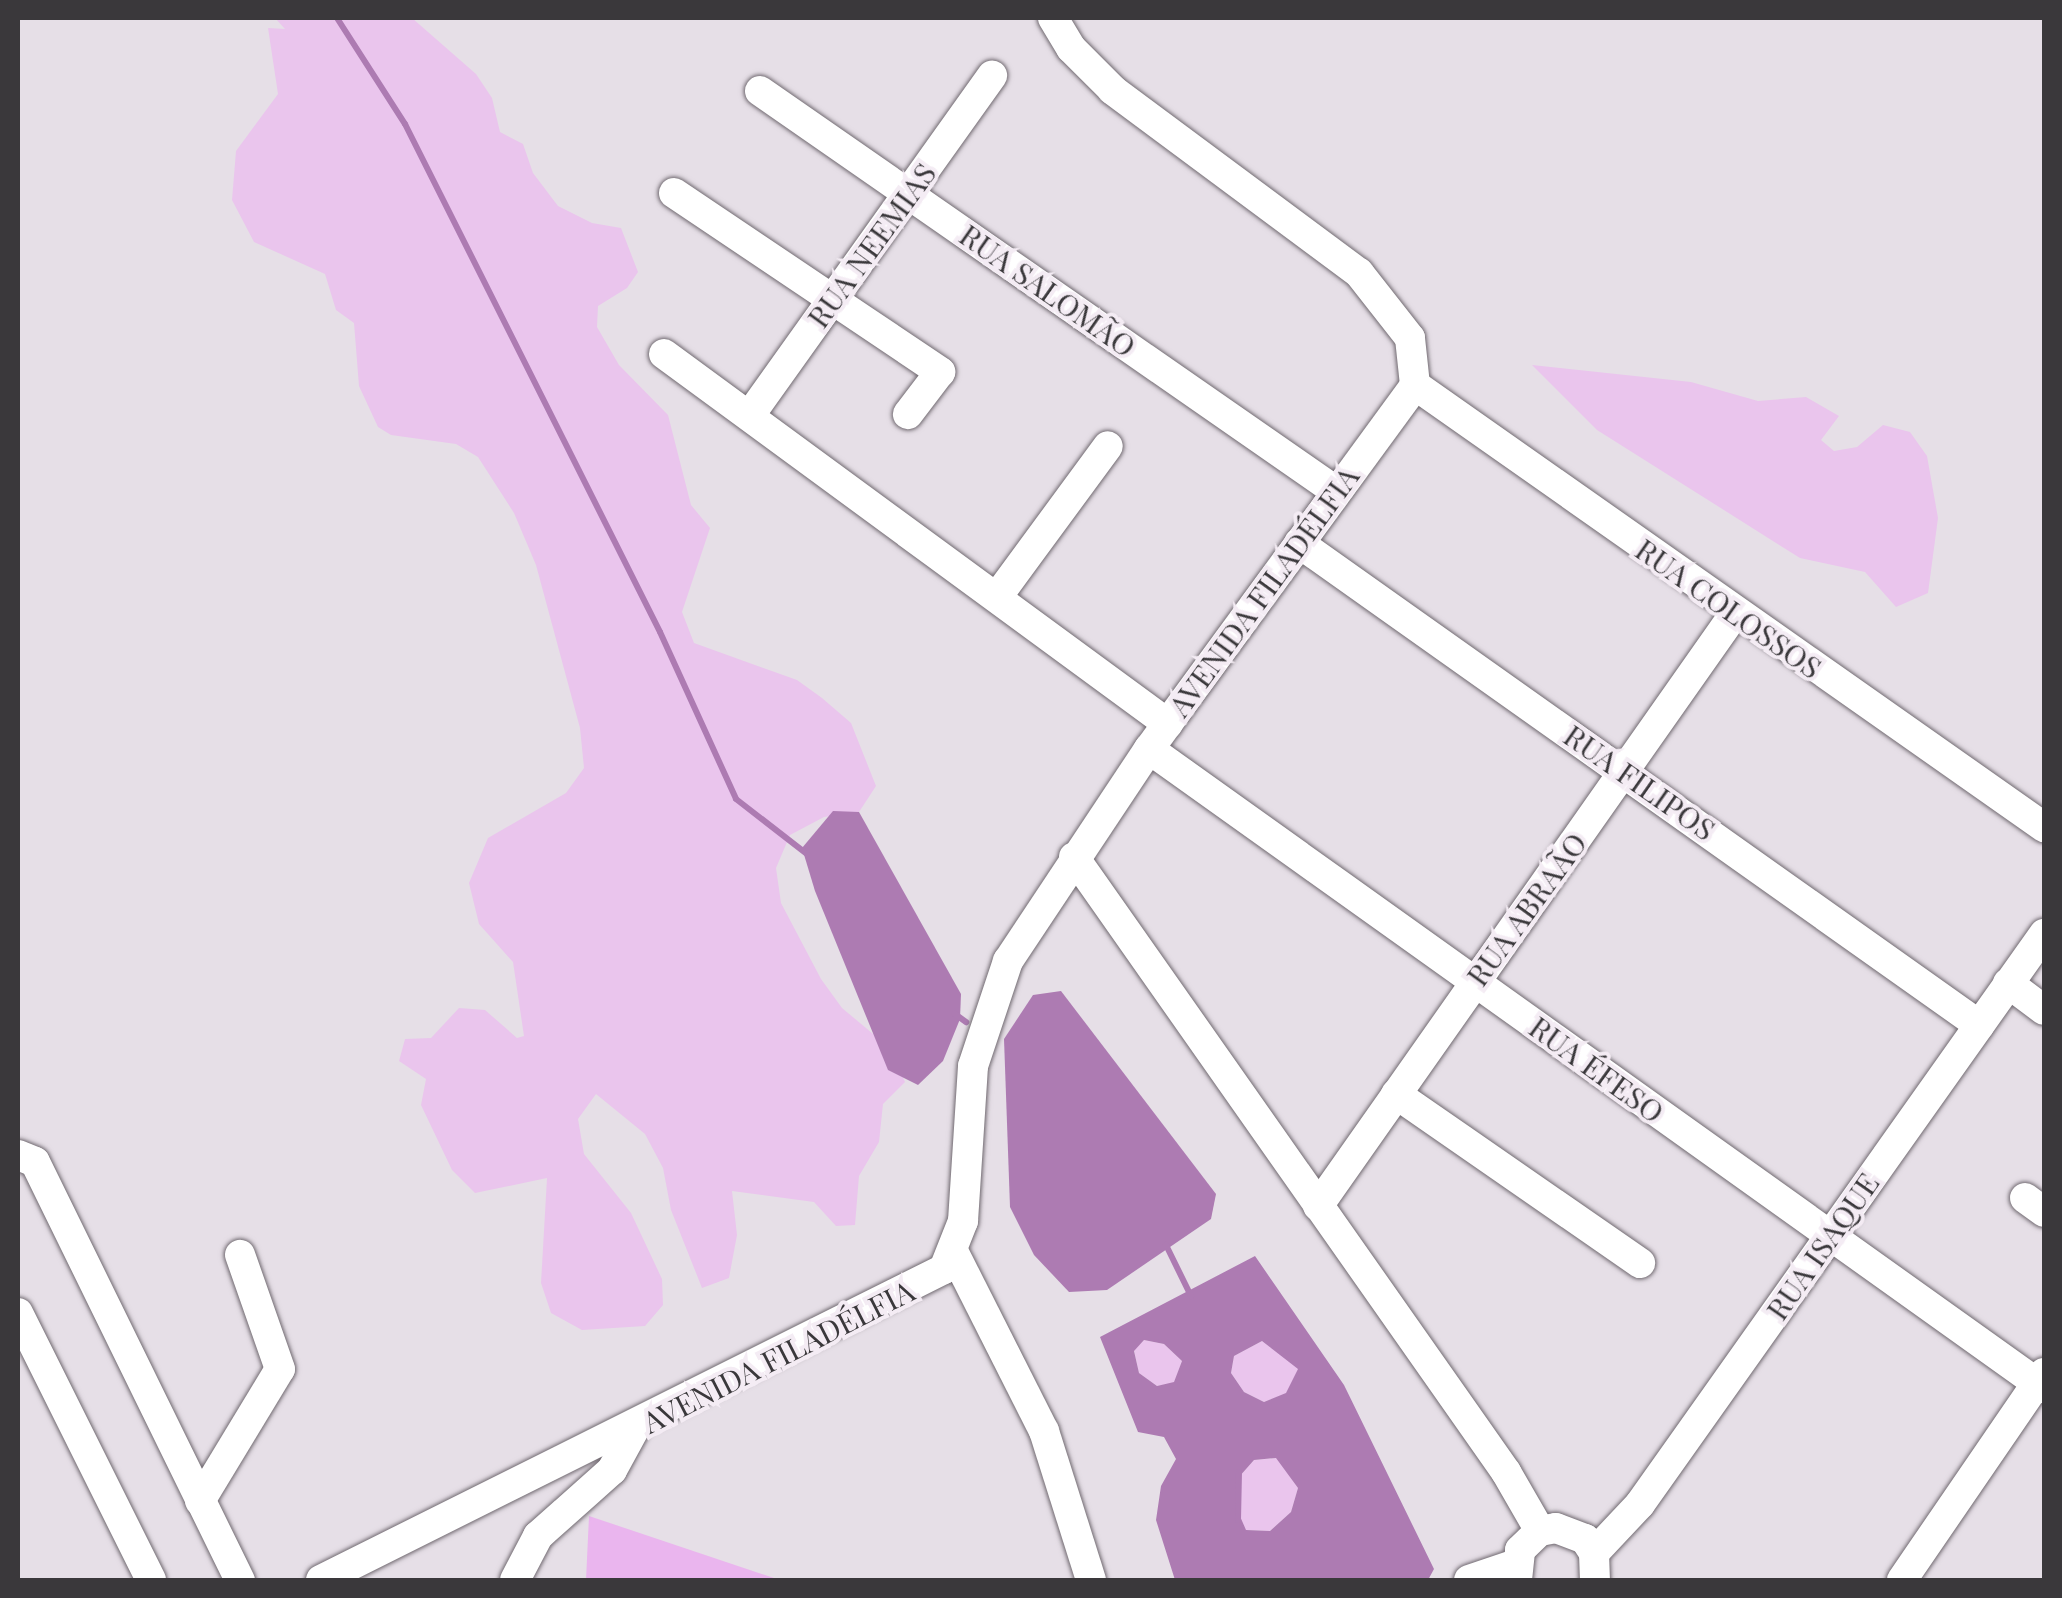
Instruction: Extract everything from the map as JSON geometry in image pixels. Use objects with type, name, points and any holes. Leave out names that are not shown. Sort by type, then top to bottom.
[{"type":"street","points":[[1052,18],[1091,71],[1336,253],[1399,318],[1416,354],[1415,385]]},
{"type":"street","name":"RUA NEEMIAS","points":[[750,414],[992,76]]},
{"type":"street","name":"RUA SALOMÃO","points":[[760,91],[1334,490]]},
{"type":"street","points":[[674,193],[940,372],[908,414]]},
{"type":"street","points":[[664,354],[1168,724]]},
{"type":"street","name":"AVENIDA FILADÉLFIA","points":[[321,1580],[904,1294],[954,1255],[963,1221],[974,1066],[986,1011],[1008,961],[1149,750],[1334,490],[1415,385]]},
{"type":"street","name":"RUA COLOSSOS","points":[[1415,385],[2044,828]]},
{"type":"street","points":[[997,597],[1108,446]]},
{"type":"street","name":"RUA FILIPOS","points":[[1299,543],[1626,771],[1979,1025]]},
{"type":"street","name":"RUA ABRAÃO","points":[[1318,1206],[1735,613]]},
{"type":"street","name":"RUA ÉFESO","points":[[1149,750],[1830,1236],[2042,1382]]},
{"type":"street","points":[[1074,857],[1540,1531]]},
{"type":"street","name":"RUA ISAQUE","points":[[1594,1566],[2044,934]]},
{"type":"street","points":[[2008,984],[2044,1010]]},
{"type":"street","points":[[1396,1094],[1640,1263]]},
{"type":"street","points":[[18,1155],[36,1162],[240,1580]]},
{"type":"street","points":[[200,1501],[280,1369],[240,1255]]},
{"type":"street","points":[[954,1255],[1044,1431],[1091,1580]]},
{"type":"street","points":[[18,1314],[151,1580]]},
{"type":"street","points":[[1902,1580],[2042,1382]]},
{"type":"street","points":[[516,1580],[538,1536],[612,1470],[635,1428]]},
{"type":"street","points":[[1540,1531],[1572,1531],[1594,1566]]},
{"type":"street","points":[[1469,1580],[1516,1572],[1540,1531]]},
{"type":"shaded area","points":[[275,18],[412,18],[476,74],[492,98],[500,132],[523,144],[533,173],[558,206],[592,223],[621,228],[638,272],[627,288],[598,306],[597,327],[619,365],[668,415],[691,505],[710,528],[682,612],[694,643],[797,680],[822,698],[851,723],[876,786],[859,812],[824,817],[790,835],[776,868],[781,903],[821,979],[842,1008],[890,1048],[905,1082],[883,1104],[879,1142],[859,1176],[855,1225],[836,1226],[814,1202],[732,1191],[737,1235],[729,1278],[702,1288],[671,1210],[663,1168],[645,1134],[596,1094],[578,1119],[584,1154],[631,1213],[662,1279],[663,1305],[645,1326],[582,1330],[551,1313],[541,1283],[547,1178],[475,1193],[452,1170],[421,1105],[426,1079],[399,1061],[405,1039],[431,1038],[459,1008],[485,1010],[517,1038],[524,1036],[513,962],[479,924],[469,883],[488,838],[566,793],[584,768],[580,728],[536,565],[514,513],[478,457],[456,444],[391,435],[378,427],[359,386],[354,323],[336,310],[325,274],[254,242],[232,200],[236,151],[278,94],[268,28],[285,29]]},
{"type":"shaded area","points":[[1532,365],[1691,382],[1758,401],[1806,397],[1839,416],[1821,440],[1834,451],[1857,447],[1883,425],[1910,432],[1927,456],[1938,518],[1928,593],[1896,607],[1865,572],[1800,558],[1597,430]]},
{"type":"shaded area","points":[[833,811],[859,812],[961,994],[960,1019],[943,1061],[918,1085],[888,1070],[815,891],[802,848]]},
{"type":"shaded area","points":[[1061,991],[1216,1194],[1211,1219],[1107,1290],[1069,1292],[1034,1255],[1010,1207],[1004,1039],[1033,995]]},
{"type":"shaded area","points":[[1255,1256],[1344,1385],[1434,1569],[1428,1580],[1175,1580],[1156,1520],[1161,1486],[1176,1459],[1164,1437],[1138,1432],[1100,1337]],"holes":[[[1144,1340],[1164,1344],[1182,1361],[1174,1382],[1157,1386],[1139,1373],[1134,1351]],[[1262,1341],[1298,1369],[1286,1393],[1264,1402],[1244,1392],[1231,1373],[1234,1356]],[[1276,1458],[1298,1488],[1291,1512],[1270,1531],[1246,1530],[1236,1507],[1239,1477],[1254,1460]]]},
{"type":"shaded area","points":[[1144,1340],[1164,1344],[1182,1361],[1174,1383],[1157,1386],[1139,1373],[1134,1350]]},
{"type":"shaded area","points":[[1262,1341],[1299,1369],[1286,1394],[1264,1402],[1244,1392],[1231,1373],[1234,1356]]},
{"type":"shaded area","points":[[1277,1458],[1298,1488],[1291,1512],[1270,1531],[1245,1530],[1236,1507],[1239,1477],[1254,1460]]},
{"type":"building","points":[[589,1516],[774,1578],[586,1580]]},
{"type":"waterway","points":[[337,18],[405,124],[660,632],[736,799],[807,854]]},
{"type":"waterway","points":[[955,1014],[966,1022]]},
{"type":"waterway","points":[[1166,1245],[1191,1296]]},
{"type":"waterway","points":[[1238,1520],[1239,1472]]}]
